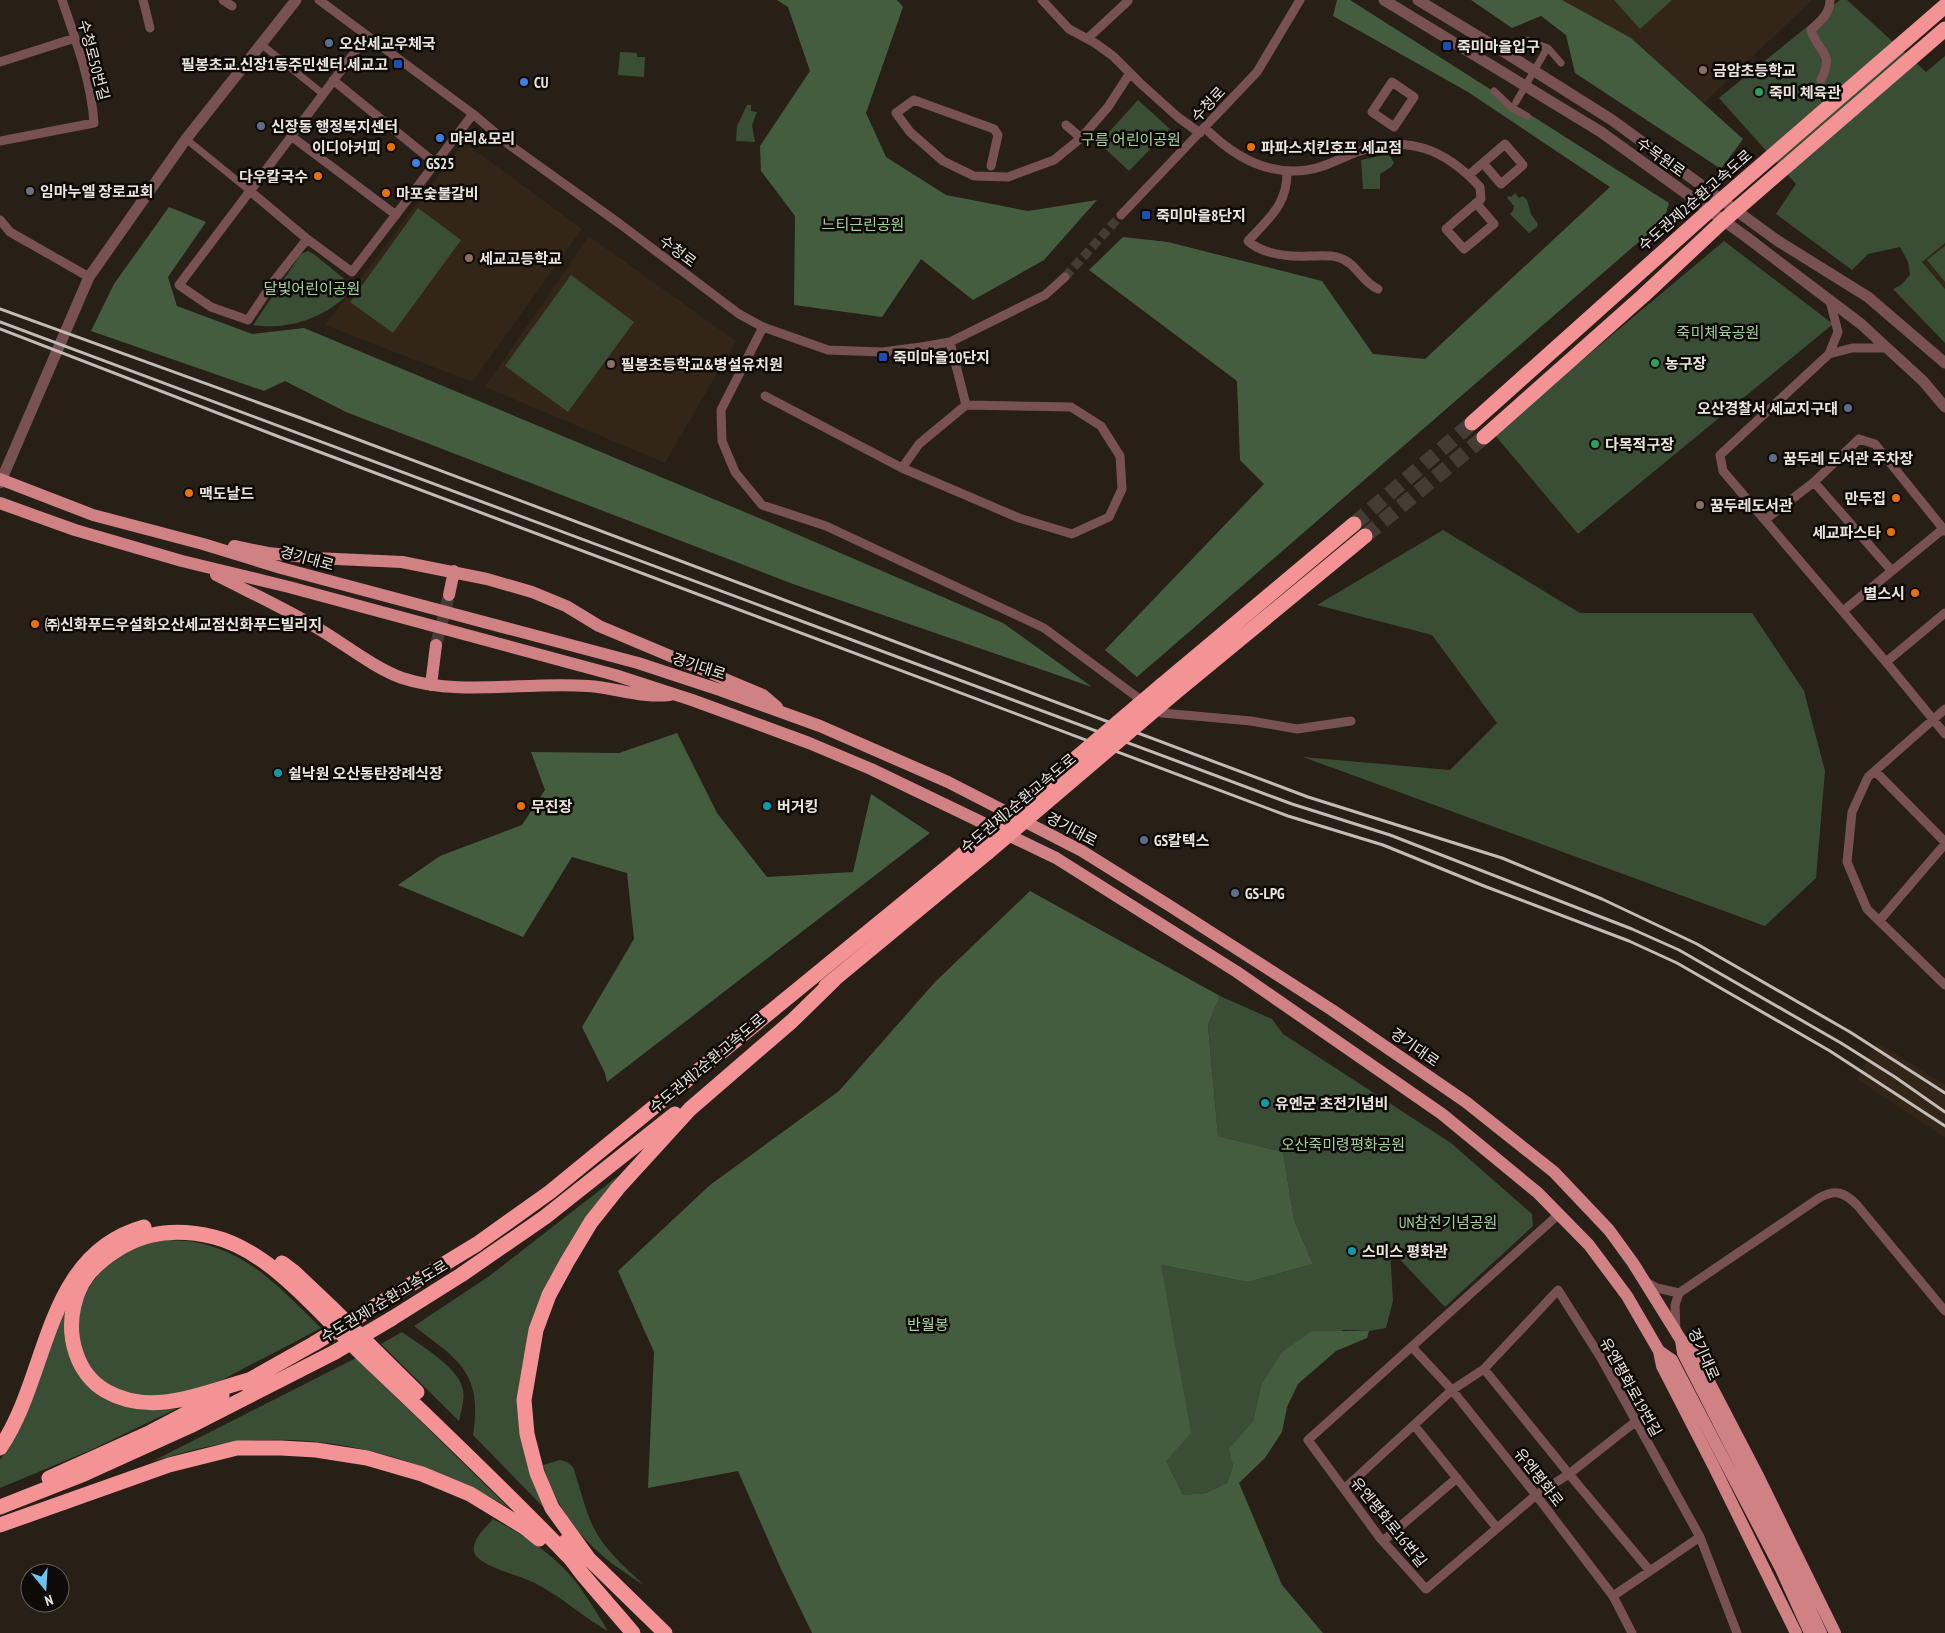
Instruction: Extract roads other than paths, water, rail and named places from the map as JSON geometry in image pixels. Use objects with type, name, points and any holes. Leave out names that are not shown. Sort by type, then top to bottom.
[{"type":"highway","name":"수도권제2순환고속도로","points":[[1472,423],[1720,201],[1945,6]]},
{"type":"highway","points":[[1484,437],[1644,295],[1723,221],[1945,30]]},
{"type":"highway","name":"수도권제2순환고속도로","points":[[0,1507],[84,1474],[190,1426],[335,1352],[461,1275],[545,1217],[664,1122],[987,853],[1354,524]]},
{"type":"highway","name":"수도권제2순환고속도로","points":[[0,1497],[151,1432],[315,1343],[477,1244],[550,1192],[962,855],[1365,536]]},
{"type":"highway","points":[[633,1633],[583,1563],[552,1508],[537,1474],[526,1434],[524,1400],[536,1330],[549,1295],[591,1222],[639,1164],[690,1109],[792,1020],[834,980]]},
{"type":"highway","points":[[0,1448],[29,1388],[41,1349],[59,1306],[81,1269],[113,1238],[131,1230],[152,1224],[180,1223],[207,1226],[250,1241],[294,1272],[580,1554],[583,1563]]},
{"type":"highway","points":[[252,1378],[176,1401],[160,1403],[132,1402],[114,1396],[88,1377],[78,1362],[70,1326],[80,1286],[94,1267],[112,1252],[136,1239],[158,1233],[180,1233],[215,1237],[245,1250],[283,1276],[571,1558],[583,1563],[665,1633]]},
{"type":"highway","points":[[0,1525],[169,1464],[237,1448],[316,1450],[367,1458],[422,1474],[470,1494],[524,1527],[568,1563],[583,1563]]},
{"type":"main road","name":"경기대로","points":[[0,481],[93,515],[203,544],[281,568],[638,663],[820,726],[948,782],[1082,852],[1332,1010],[1466,1102],[1554,1172],[1609,1230],[1644,1280],[1678,1335],[1683,1353],[1769,1521],[1821,1633]]},
{"type":"main road","name":"경기대로","points":[[0,503],[75,530],[196,565],[289,587],[615,675],[675,694],[809,743],[871,769],[1056,858],[1237,972],[1442,1114],[1538,1193],[1559,1214],[1588,1245],[1627,1296],[1659,1351],[1672,1360],[1781,1569],[1810,1633]]},
{"type":"main road","points":[[203,544],[230,545],[268,553],[315,558],[402,562],[454,571],[532,592],[566,606],[599,626],[764,695],[782,712]]},
{"type":"main road","points":[[196,565],[284,608],[376,664],[401,677],[431,685],[460,687],[588,686],[652,697],[675,694]]},
{"type":"main road","points":[[449,594],[454,571]]},
{"type":"main road","points":[[431,685],[436,645]]},
{"type":"main road","points":[[1678,1335],[1692,1349],[1762,1483],[1835,1633]]},
{"type":"main road","points":[[1659,1351],[1662,1366],[1796,1633]]},
{"type":"street","name":"수청로50번길","points":[[0,142],[94,123],[92,98],[62,0]]},
{"type":"street","points":[[143,0],[150,28]]},
{"type":"street","points":[[223,0],[232,6]]},
{"type":"street","points":[[0,481],[89,277],[186,139],[296,0]]},
{"type":"street","name":"수청로","points":[[319,0],[473,114],[511,146],[620,224],[739,314],[763,327],[828,350],[882,352],[950,342],[1045,296],[1065,277]]},
{"type":"street","points":[[1042,0],[1069,29],[1113,56],[1179,118],[1202,130],[1243,158],[1262,166],[1287,171],[1307,170],[1324,166],[1367,148],[1393,144],[1404,144],[1432,150],[1457,164],[1480,187],[1481,198],[1446,229],[1464,250],[1494,224],[1476,203]]},
{"type":"street","name":"수청로","points":[[1121,215],[1256,72],[1300,0]]},
{"type":"street","name":"수목원로","points":[[1384,0],[1601,132],[1745,236],[1861,324],[1923,381],[1945,406]]},
{"type":"street","name":"수목원로","points":[[1418,0],[1509,54],[1612,120],[1778,241],[1868,297],[1945,362]]},
{"type":"street","points":[[1821,80],[1828,66],[1826,56],[1811,30],[1824,18],[1830,8],[1830,0]]},
{"type":"street","points":[[1088,39],[1128,1]]},
{"type":"street","points":[[307,239],[274,280],[248,320],[210,307],[179,285],[367,36]]},
{"type":"street","points":[[0,62],[75,38]]},
{"type":"street","points":[[1526,40],[1546,50],[1561,63]]},
{"type":"street","points":[[261,44],[323,94]]},
{"type":"street","points":[[1514,105],[1546,50]]},
{"type":"street","points":[[991,166],[998,135],[994,129],[914,100],[896,113],[910,132],[943,161],[974,176],[1008,177],[1054,160],[1081,138],[1108,107],[1130,73]]},
{"type":"street","points":[[333,80],[435,163]]},
{"type":"street","points":[[1393,144],[1394,127],[1414,97],[1392,82],[1372,112],[1394,127]]},
{"type":"street","points":[[1494,91],[1527,116]]},
{"type":"street","points":[[186,139],[307,239],[352,272],[473,114]]},
{"type":"street","points":[[1066,125],[1081,138]]},
{"type":"street","points":[[291,136],[396,215]]},
{"type":"street","points":[[1468,175],[1483,162],[1505,144],[1523,165],[1501,184],[1483,162]]},
{"type":"street","points":[[1287,171],[1286,187],[1280,204],[1248,241],[1262,250],[1275,254],[1298,257],[1337,257],[1352,265],[1368,285],[1378,289]]},
{"type":"street","points":[[0,220],[10,232],[89,277]]},
{"type":"street","points":[[1830,301],[1838,332],[1829,354],[1720,454],[1723,471],[1945,734]]},
{"type":"street","points":[[763,327],[721,410],[722,441],[735,472],[762,505],[826,526],[1044,628],[1137,697],[1162,713],[1251,721],[1297,729],[1352,721]]},
{"type":"street","points":[[950,342],[966,405]]},
{"type":"street","points":[[1829,354],[1852,348],[1886,348]]},
{"type":"street","points":[[765,396],[902,468],[1019,518],[1072,534],[1109,517],[1122,489],[1120,456],[1101,426],[1071,407],[966,405],[919,444],[902,468]]},
{"type":"street","points":[[1765,520],[1814,482],[1859,439],[1875,444],[1944,530],[1891,570],[1843,611]]},
{"type":"street","points":[[1814,482],[1891,570]]},
{"type":"street","points":[[1886,662],[1945,613]]},
{"type":"street","points":[[1944,982],[1867,909],[1847,862],[1852,812],[1868,778],[1945,708]]},
{"type":"street","points":[[1875,771],[1945,843],[1879,921]]},
{"type":"street","points":[[1678,1335],[1676,1305],[1679,1293],[1819,1198],[1826,1194],[1839,1192],[1849,1197],[1858,1205],[1945,1311]]},
{"type":"street","points":[[1412,1347],[1559,1214]]},
{"type":"street","points":[[1644,1280],[1657,1288],[1679,1293]]},
{"type":"street","name":"유엔평화로19번길","points":[[1344,1489],[1452,1390],[1484,1369],[1558,1290],[1601,1358],[1700,1537],[1737,1633]]},
{"type":"street","name":"유엔평화로","points":[[1412,1347],[1452,1390],[1536,1495],[1613,1596],[1632,1633]]},
{"type":"street","name":"유엔평화로16번길","points":[[1412,1347],[1308,1440],[1383,1541],[1426,1589],[1536,1495],[1569,1474],[1635,1422]]},
{"type":"street","points":[[1484,1369],[1650,1571]]},
{"type":"street","points":[[1414,1425],[1497,1528]]},
{"type":"street","points":[[1383,1541],[1456,1478]]},
{"type":"street","points":[[1613,1596],[1700,1537]]},
{"type":"tunnel","points":[[1065,277],[1121,215]]},
{"type":"tunnel","points":[[1354,524],[1472,423]]},
{"type":"tunnel","points":[[1365,536],[1484,437]]},
{"type":"tunnel","points":[[436,645],[449,595]]},
{"type":"railway","points":[[0,309],[298,417],[1308,797],[1502,858],[1602,899],[1697,944],[1850,1032],[1945,1093]]},
{"type":"railway","points":[[0,322],[1292,804],[1390,835],[1632,929],[1679,950],[1841,1043],[1895,1077],[1945,1112]]},
{"type":"railway","points":[[0,329],[277,436],[1288,816],[1383,845],[1629,941],[1677,963],[1830,1051],[1945,1126]]},
{"type":"place","name":"오산세교우체국","points":[[329,43]]},
{"type":"place","name":"죽미마을입구","points":[[1447,46]]},
{"type":"place","name":"필봉초교.신장1동주민센터.세교고","points":[[398,64]]},
{"type":"place","name":"금암초등학교","points":[[1703,70]]},
{"type":"place","name":"CU","points":[[524,82]]},
{"type":"place","name":"죽미 체육관","points":[[1759,92]]},
{"type":"place","name":"신장동 행정복지센터","points":[[261,126]]},
{"type":"place","name":"마리&모리","points":[[440,138]]},
{"type":"place","name":"이디아커피","points":[[391,147]]},
{"type":"place","name":"파파스치킨호프 세교점","points":[[1251,147]]},
{"type":"place","name":"GS25","points":[[416,163]]},
{"type":"place","name":"다우칼국수","points":[[318,176]]},
{"type":"place","name":"임마누엘 장로교회","points":[[30,191]]},
{"type":"place","name":"마포숯불갈비","points":[[386,193]]},
{"type":"place","name":"죽미마을8단지","points":[[1146,215]]},
{"type":"place","name":"세교고등학교","points":[[469,258]]},
{"type":"place","name":"죽미마을10단지","points":[[883,357]]},
{"type":"place","name":"농구장","points":[[1655,363]]},
{"type":"place","name":"필봉초등학교&병설유치원","points":[[611,364]]},
{"type":"place","name":"오산경찰서 세교지구대","points":[[1848,408]]},
{"type":"place","name":"다목적구장","points":[[1595,444]]},
{"type":"place","name":"꿈두레 도서관 주차장","points":[[1773,458]]},
{"type":"place","name":"맥도날드","points":[[189,493]]},
{"type":"place","name":"만두집","points":[[1896,498]]},
{"type":"place","name":"꿈두레도서관","points":[[1700,505]]},
{"type":"place","name":"세교파스타","points":[[1891,532]]},
{"type":"place","name":"별스시","points":[[1915,593]]},
{"type":"place","name":"㈜신화푸드우설화오산세교점신화푸드빌리지","points":[[35,624]]},
{"type":"place","name":"쉴낙원 오산동탄장례식장","points":[[278,773]]},
{"type":"place","name":"무진장","points":[[521,806]]},
{"type":"place","name":"버거킹","points":[[767,806]]},
{"type":"place","name":"GS칼텍스","points":[[1144,840]]},
{"type":"place","name":"GS-LPG","points":[[1235,893]]},
{"type":"place","name":"유엔군 초전기념비","points":[[1265,1103]]},
{"type":"place","name":"스미스 평화관","points":[[1352,1251]]},
{"type":"park label","name":"구름 어린이공원","points":[[1131,139]]},
{"type":"park label","name":"느티근린공원","points":[[863,224]]},
{"type":"park label","name":"달빛어린이공원","points":[[312,288]]},
{"type":"park label","name":"죽미체육공원","points":[[1718,332]]},
{"type":"park label","name":"오산죽미령평화공원","points":[[1343,1144]]},
{"type":"park label","name":"UN참전기념공원","points":[[1448,1222]]},
{"type":"park label","name":"반월봉","points":[[928,1324]]}]
